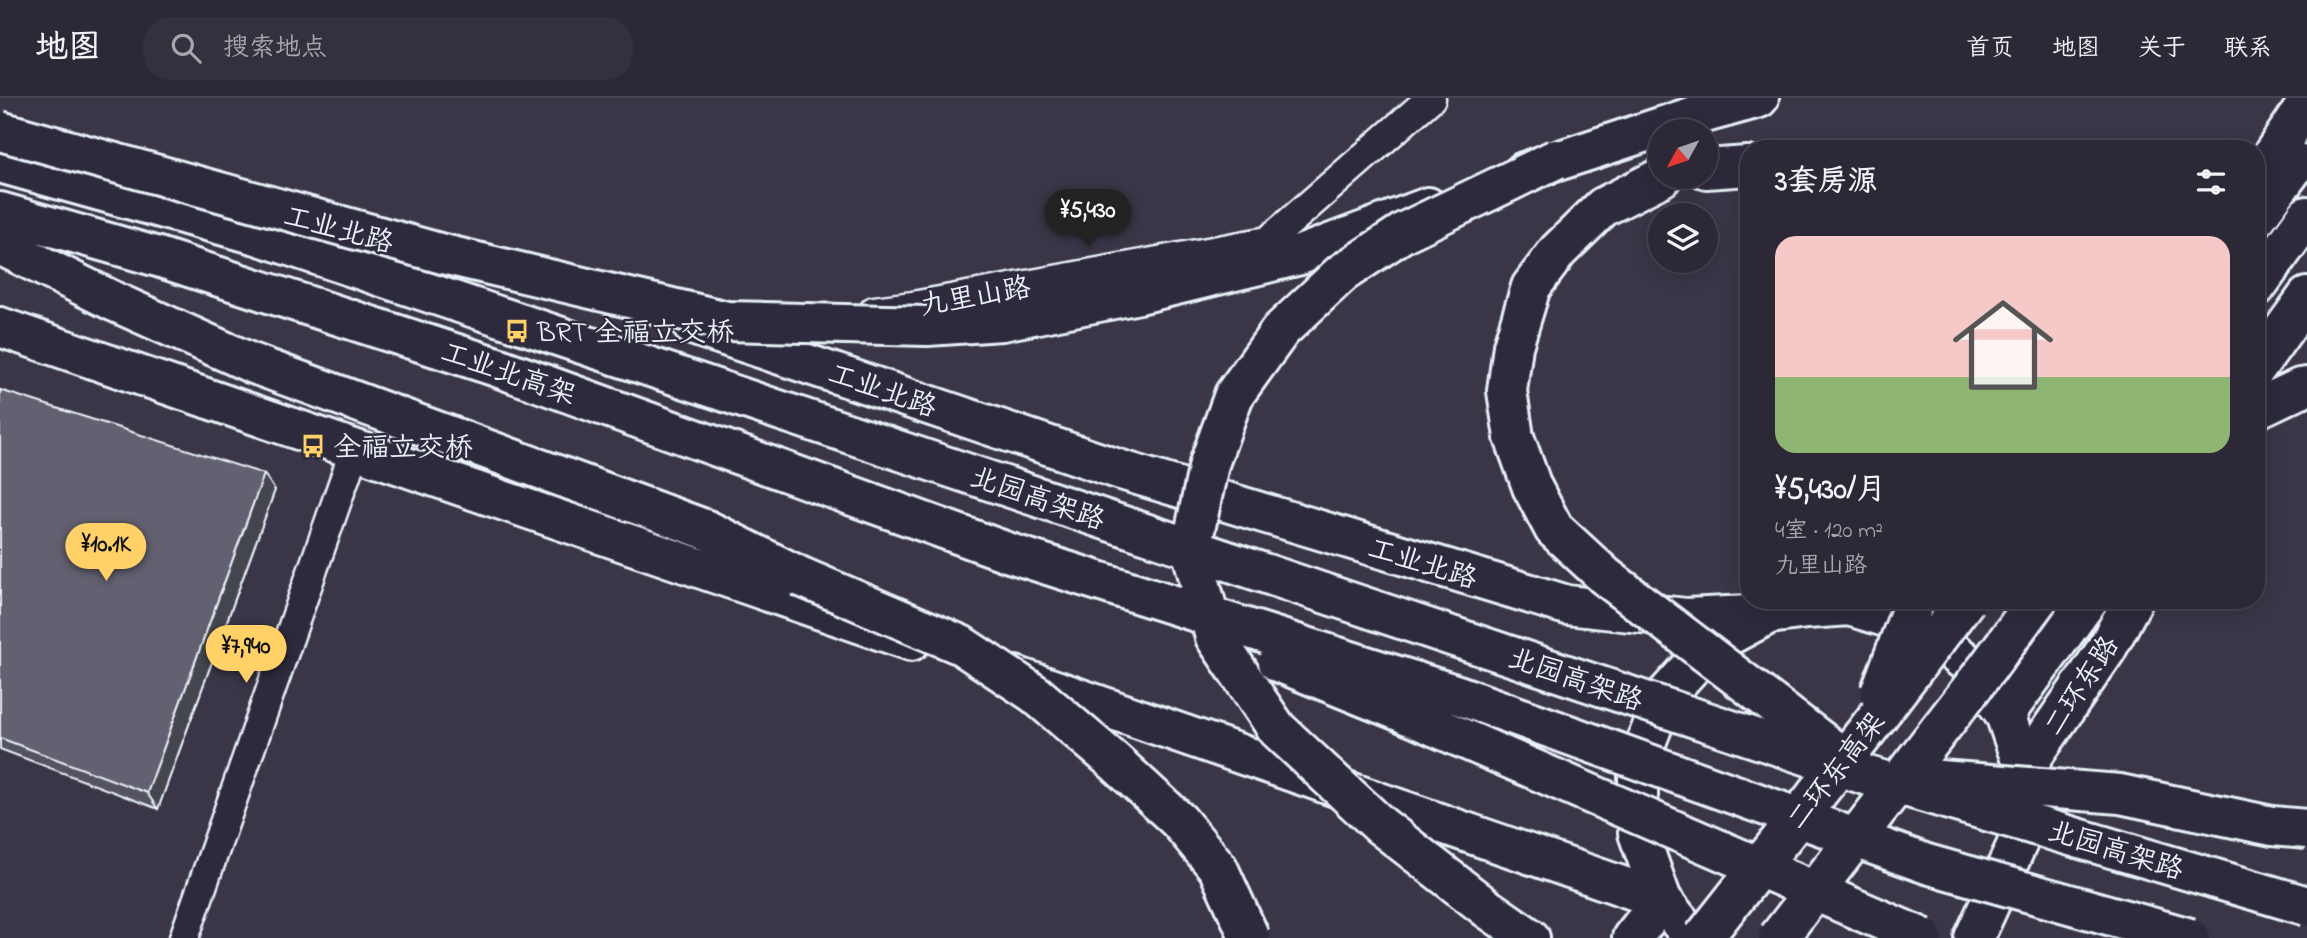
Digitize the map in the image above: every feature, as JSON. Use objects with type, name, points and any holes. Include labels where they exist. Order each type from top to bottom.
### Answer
[{"type":"main road","points":[[0,129],[72,152],[443,254],[727,321],[927,326],[1015,318],[1139,294],[1300,255],[1556,159],[1759,98]]},
{"type":"main road","points":[[2265,166],[2307,104]]},
{"type":"main road","name":"工业北路","points":[[0,129],[280,212],[714,331],[1118,469],[1567,605],[1686,618],[1769,614]]},
{"type":"main road","points":[[0,141],[72,152]]},
{"type":"main road","points":[[2265,206],[2307,150]]},
{"type":"main road","points":[[1530,938],[1488,909],[1380,825],[1277,729],[1215,637],[1191,549],[1209,464],[1234,395],[1281,330],[1342,273],[1404,232],[1556,159]]},
{"type":"main road","name":"工业北高架","points":[[0,163],[257,235],[850,434]]},
{"type":"main road","points":[[1718,168],[1740,167]]},
{"type":"main road","points":[[1648,184],[1604,207],[1559,251],[1531,287],[1513,346],[1507,391],[1514,437],[1532,487],[1555,529],[1605,576],[1865,775],[2120,794],[2272,826],[2307,829]]},
{"type":"main road","name":"工业北高架","points":[[0,212],[158,257],[494,366],[1010,554]]},
{"type":"main road","points":[[2265,274],[2307,216]]},
{"type":"main road","points":[[0,245],[115,302],[251,363],[707,530],[799,576],[961,645],[1035,694],[1179,821],[1218,868],[1250,938]]},
{"type":"main road","points":[[0,256],[115,302]]},
{"type":"main road","points":[[2265,356],[2307,297]]},
{"type":"main road","points":[[0,327],[1662,900]]},
{"type":"main road","points":[[2265,405],[2307,387]]},
{"type":"main road","name":"北园高架路","points":[[850,434],[1865,775],[2307,906]]},
{"type":"main road","points":[[1010,554],[1404,713],[1923,938]]},
{"type":"main road","name":"北园高架路","points":[[1010,554],[1458,695],[1927,863],[2190,938]]},
{"type":"main road","points":[[1693,938],[1662,900],[1638,833],[1638,763],[1664,697],[1711,645],[1769,614],[1801,609]]},
{"type":"main road","name":"二环东高架","points":[[1703,938],[1866,733],[1959,609]]},
{"type":"main road","name":"二环东高架","points":[[1778,938],[2030,609]]},
{"type":"main road","name":"二环东路","points":[[2005,714],[2081,609]]},
{"type":"main road","name":"二环东路","points":[[2024,769],[2106,650],[2128,609]]},
{"type":"main road","points":[[1866,733],[1927,610],[2005,714],[2024,769],[2025,827],[1974,938]]},
{"type":"main road","points":[[2025,827],[2307,916]]},
{"type":"main road","points":[[1632,938],[1662,900]]},
{"type":"street","name":"九里山路","points":[[714,331],[913,306],[1268,241],[1431,98]]},
{"type":"street","points":[[184,938],[355,449]]},
{"type":"building","points":[[0,390],[264,474],[147,793],[0,738]]},
{"type":"place","name":"BRT 全福立交桥","points":[[517,331]]},
{"type":"place","name":"全福立交桥","points":[[313,446]]}]
